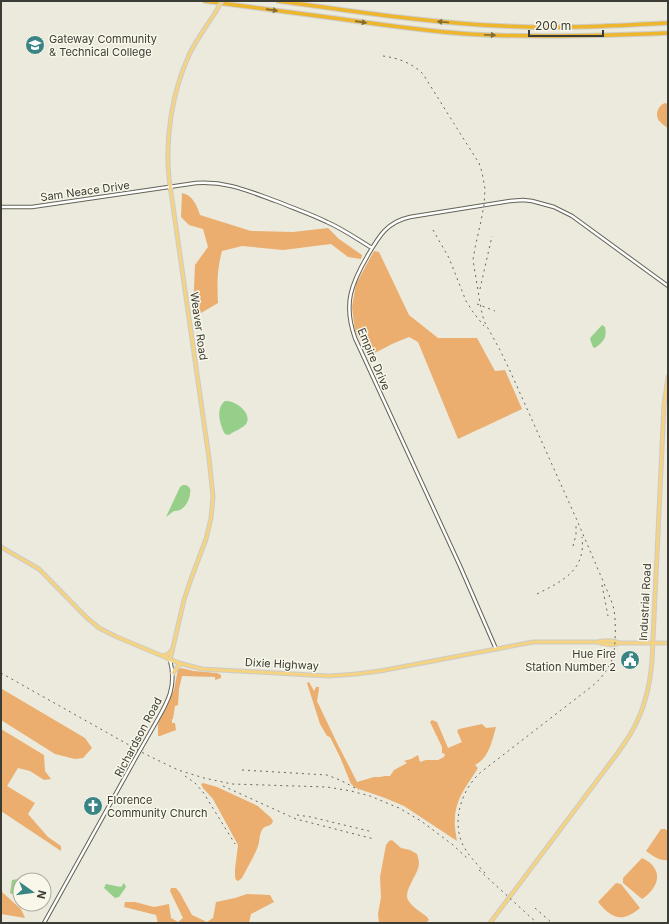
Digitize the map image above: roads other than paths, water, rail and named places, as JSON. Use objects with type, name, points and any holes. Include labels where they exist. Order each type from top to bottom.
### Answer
[{"type":"highway","points":[[205,1],[383,25],[467,34],[552,37],[668,32]]},
{"type":"highway","points":[[278,1],[429,21],[505,26],[600,27],[668,23]]},
{"type":"main road","name":"Weaver Road","points":[[170,660],[187,590],[209,529],[213,509],[213,497],[209,458],[170,186],[167,154],[168,140],[173,105],[183,71],[190,54],[222,1]]},
{"type":"main road","name":"Industrial Road","points":[[490,923],[617,754],[631,733],[641,713],[647,693],[650,675],[664,405],[668,377]]},
{"type":"main road","name":"Dixie Highway","points":[[1,547],[39,569],[86,617],[99,628],[116,637],[170,660],[202,669],[329,676],[367,673],[398,668],[533,642],[597,642],[604,645],[614,645],[620,643],[668,643]]},
{"type":"main road","points":[[162,656],[168,654],[173,648]]},
{"type":"main road","points":[[173,673],[178,666],[182,664]]},
{"type":"street","name":"Sam Neace Drive","points":[[1,206],[32,207],[170,186],[208,182],[221,183],[239,188],[321,219],[372,248]]},
{"type":"street","name":"Empire Drive","points":[[496,649],[460,566],[353,333],[349,304],[355,279],[372,248],[383,232],[403,218],[510,201],[532,201],[554,207],[572,216],[668,286]]},
{"type":"street","name":"Richardson Road","points":[[44,923],[168,699],[173,684],[173,673],[170,660]]},
{"type":"railway","points":[[383,56],[404,62],[423,74],[479,163],[485,189],[484,205],[473,260],[484,321],[511,373],[576,518],[610,597],[615,615],[615,635],[612,660],[600,678],[591,687],[481,772],[474,779],[464,796],[459,814],[459,834],[466,851],[485,873]]},
{"type":"railway","points":[[433,230],[449,258],[466,301],[484,326]]},
{"type":"railway","points":[[480,289],[492,236]]},
{"type":"railway","points":[[477,304],[495,311]]},
{"type":"railway","points":[[573,546],[576,535],[576,523]]},
{"type":"railway","points":[[537,594],[563,579],[576,567],[582,549],[582,537]]},
{"type":"railway","points":[[602,585],[608,616]]},
{"type":"railway","points":[[1,673],[145,754],[178,770],[204,778],[232,784],[327,787],[370,796],[399,808],[421,821],[453,845],[469,860]]},
{"type":"railway","points":[[242,770],[327,775],[359,790]]},
{"type":"railway","points":[[185,776],[195,783],[203,792],[235,844]]},
{"type":"railway","points":[[223,786],[296,819],[374,839]]},
{"type":"railway","points":[[297,815],[373,832]]},
{"type":"railway","points":[[479,870],[537,923]]},
{"type":"railway","points":[[535,908],[552,923]]},
{"type":"place","name":"Gateway Community & Technical College","points":[[35,45]]},
{"type":"place","name":"Hue Fire Station Number 2","points":[[630,660]]},
{"type":"place","name":"Florence Community Church","points":[[93,806]]}]
